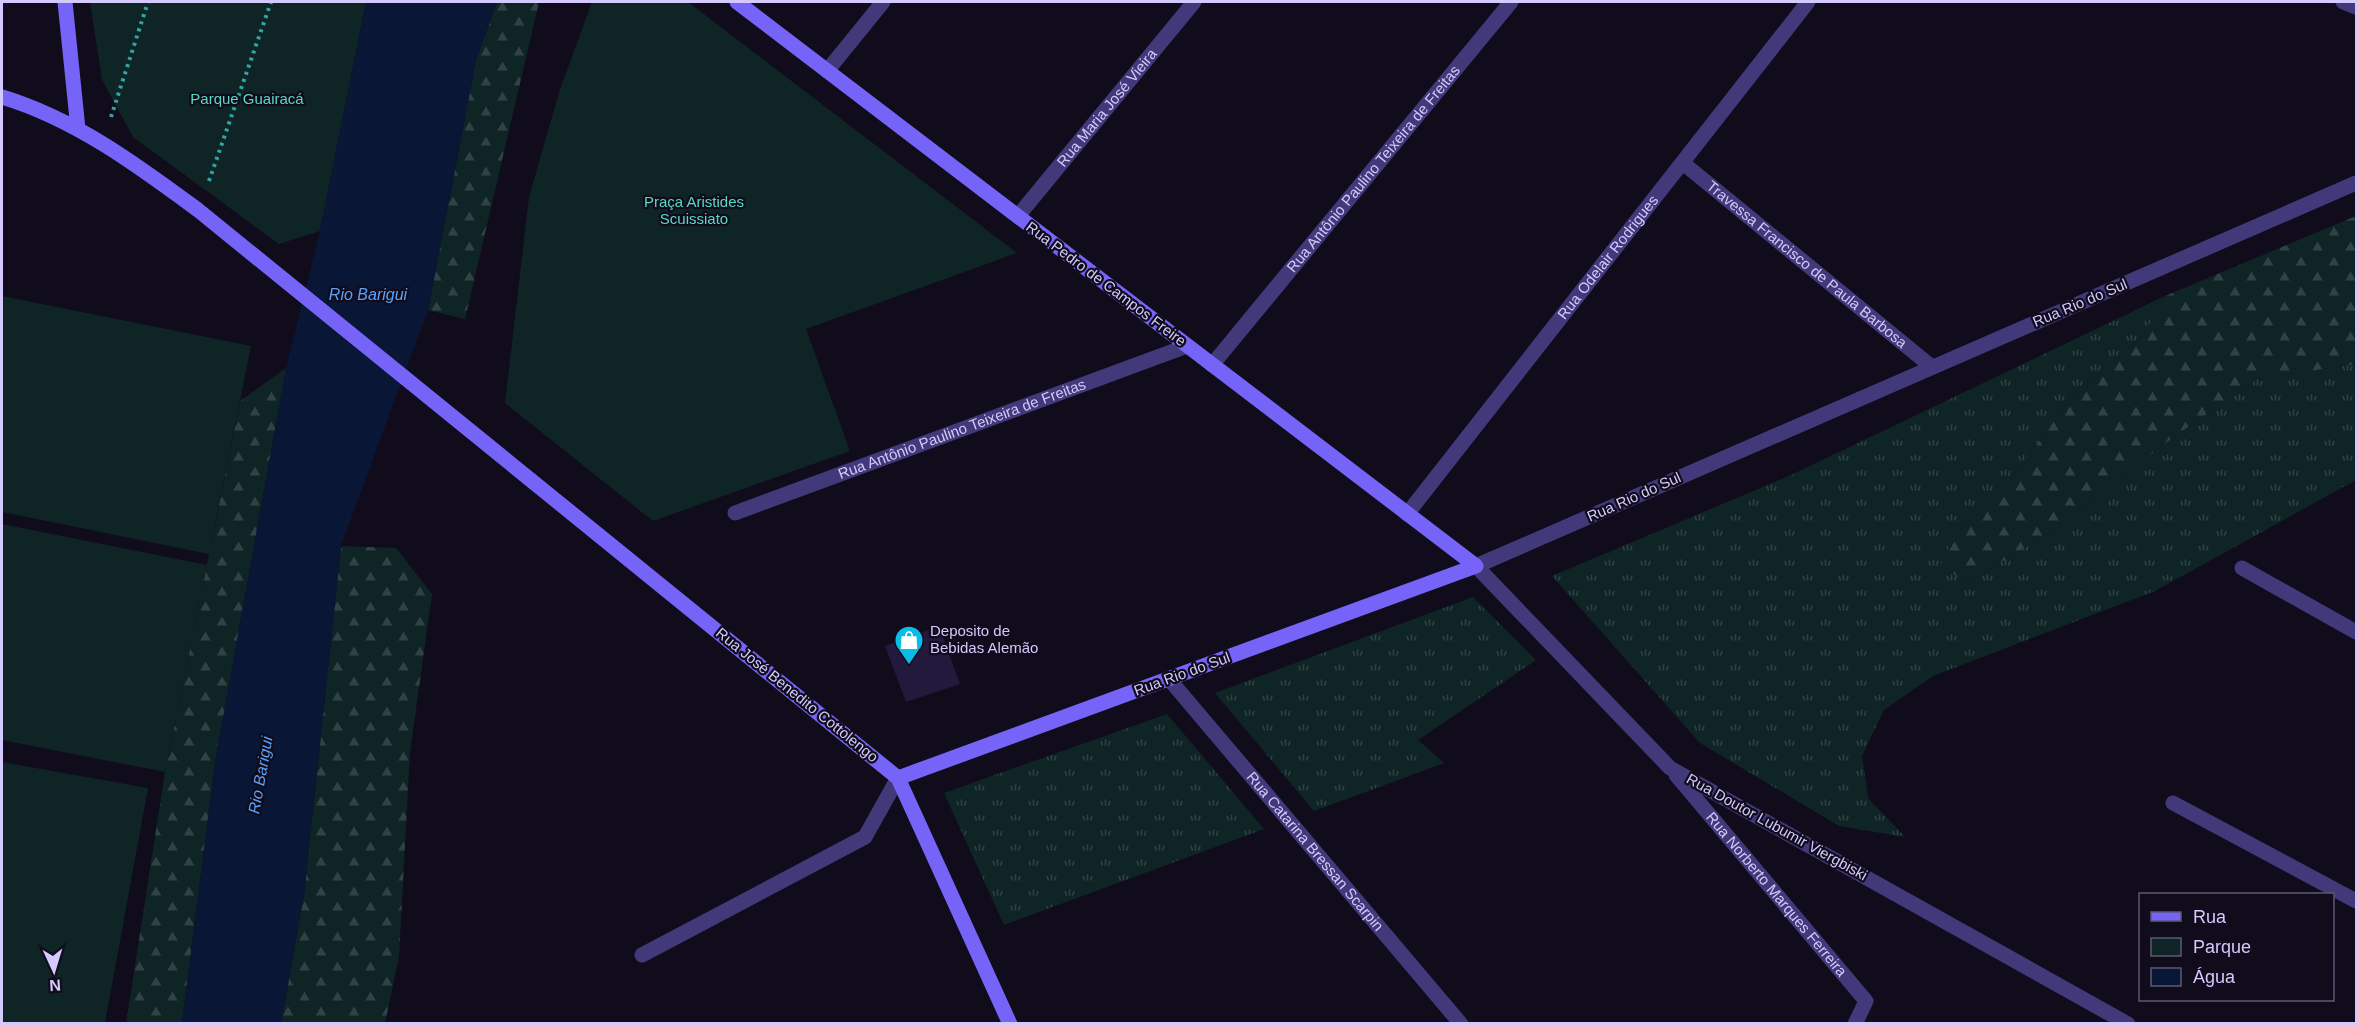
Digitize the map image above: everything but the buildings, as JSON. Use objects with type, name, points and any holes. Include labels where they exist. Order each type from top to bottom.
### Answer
[{"type":"street","points":[[65,2],[78,129]]},
{"type":"street","name":"Rua Pedro de Campos Freire","points":[[737,2],[1476,566]]},
{"type":"street","points":[[827,70],[883,2]]},
{"type":"street","name":"Rua Maria José Vieira","points":[[1018,216],[1194,2]]},
{"type":"street","name":"Rua Antônio Paulino Teixeira de Freitas","points":[[1212,365],[1511,2]]},
{"type":"street","name":"Rua Odelair Rodrigues","points":[[1407,514],[1808,2]]},
{"type":"street","points":[[2343,2],[2356,8]]},
{"type":"street","name":"Rua José Benedito Cottolengo","points":[[2,97],[38,110],[78,129],[102,143],[198,210],[487,442],[898,778],[1010,1023]]},
{"type":"street","name":"Travessa Francisco de Paula Barbosa","points":[[1683,163],[1932,367]]},
{"type":"street","name":"Rua Rio do Sul","points":[[898,778],[1476,566],[2356,183]]},
{"type":"street","name":"Rua Antônio Paulino Teixeira de Freitas","points":[[735,513],[1187,346]]},
{"type":"street","name":"Rua Doutor Lubumir Viergbiski","points":[[1476,566],[1670,768],[2128,1023]]},
{"type":"street","points":[[2242,568],[2356,633]]},
{"type":"street","name":"Rua Catarina Bressan Scarpin","points":[[1169,679],[1461,1023]]},
{"type":"street","name":"Rua Norberto Marques Ferreira","points":[[1670,768],[1866,1001],[1855,1023]]},
{"type":"street","points":[[642,955],[865,837],[898,778]]},
{"type":"street","points":[[2173,803],[2356,901]]},
{"type":"path","points":[[102,143],[148,2]]},
{"type":"path","points":[[198,210],[271,2]]},
{"type":"green space","name":"Parque Guairacá","points":[[90,2],[366,2],[320,231],[279,244],[133,137],[102,80]]},
{"type":"green space","points":[[497,2],[539,2],[465,319],[428,310],[476,60]]},
{"type":"green space","name":"Praça Aristides Scuissiato","points":[[592,2],[688,2],[1017,253],[806,329],[850,451],[653,521],[505,403],[529,197],[560,89]]},
{"type":"green space","points":[[2356,216],[2356,364],[2257,379],[2171,439],[2056,529],[1965,584],[1940,562],[1964,525],[2002,492],[2065,406],[2144,334],[2165,296]]},
{"type":"green space","points":[[2,296],[251,346],[209,554],[2,512]]},
{"type":"green space","points":[[2165,296],[2144,334],[2065,406],[2002,492],[1964,525],[1940,562],[1965,584],[2056,529],[2171,439],[2257,379],[2356,364],[2356,480],[2155,591],[1933,676],[1884,710],[1862,756],[1868,798],[1905,837],[1839,826],[1700,743],[1552,576],[1789,476]]},
{"type":"green space","points":[[286,368],[215,763],[182,1023],[126,1024],[165,772],[240,401]]},
{"type":"green space","points":[[2,524],[207,565],[165,772],[2,740]]},
{"type":"green space","points":[[341,546],[396,548],[432,594],[410,752],[399,957],[385,1023],[281,1024],[304,895]]},
{"type":"green space","points":[[1473,597],[1536,660],[1418,740],[1444,763],[1314,811],[1215,693]]},
{"type":"green space","points":[[1167,714],[1264,829],[1004,925],[944,793]]},
{"type":"green space","points":[[2,762],[148,788],[105,1023],[2,1023]]},
{"type":"water","name":"Rio Barigui","points":[[366,2],[497,2],[476,60],[428,310],[341,546],[304,895],[281,1023],[182,1024],[215,763],[286,368],[320,231]]},
{"type":"place","name":"Deposito de Bebidas Alemão","points":[[909,666]]}]
